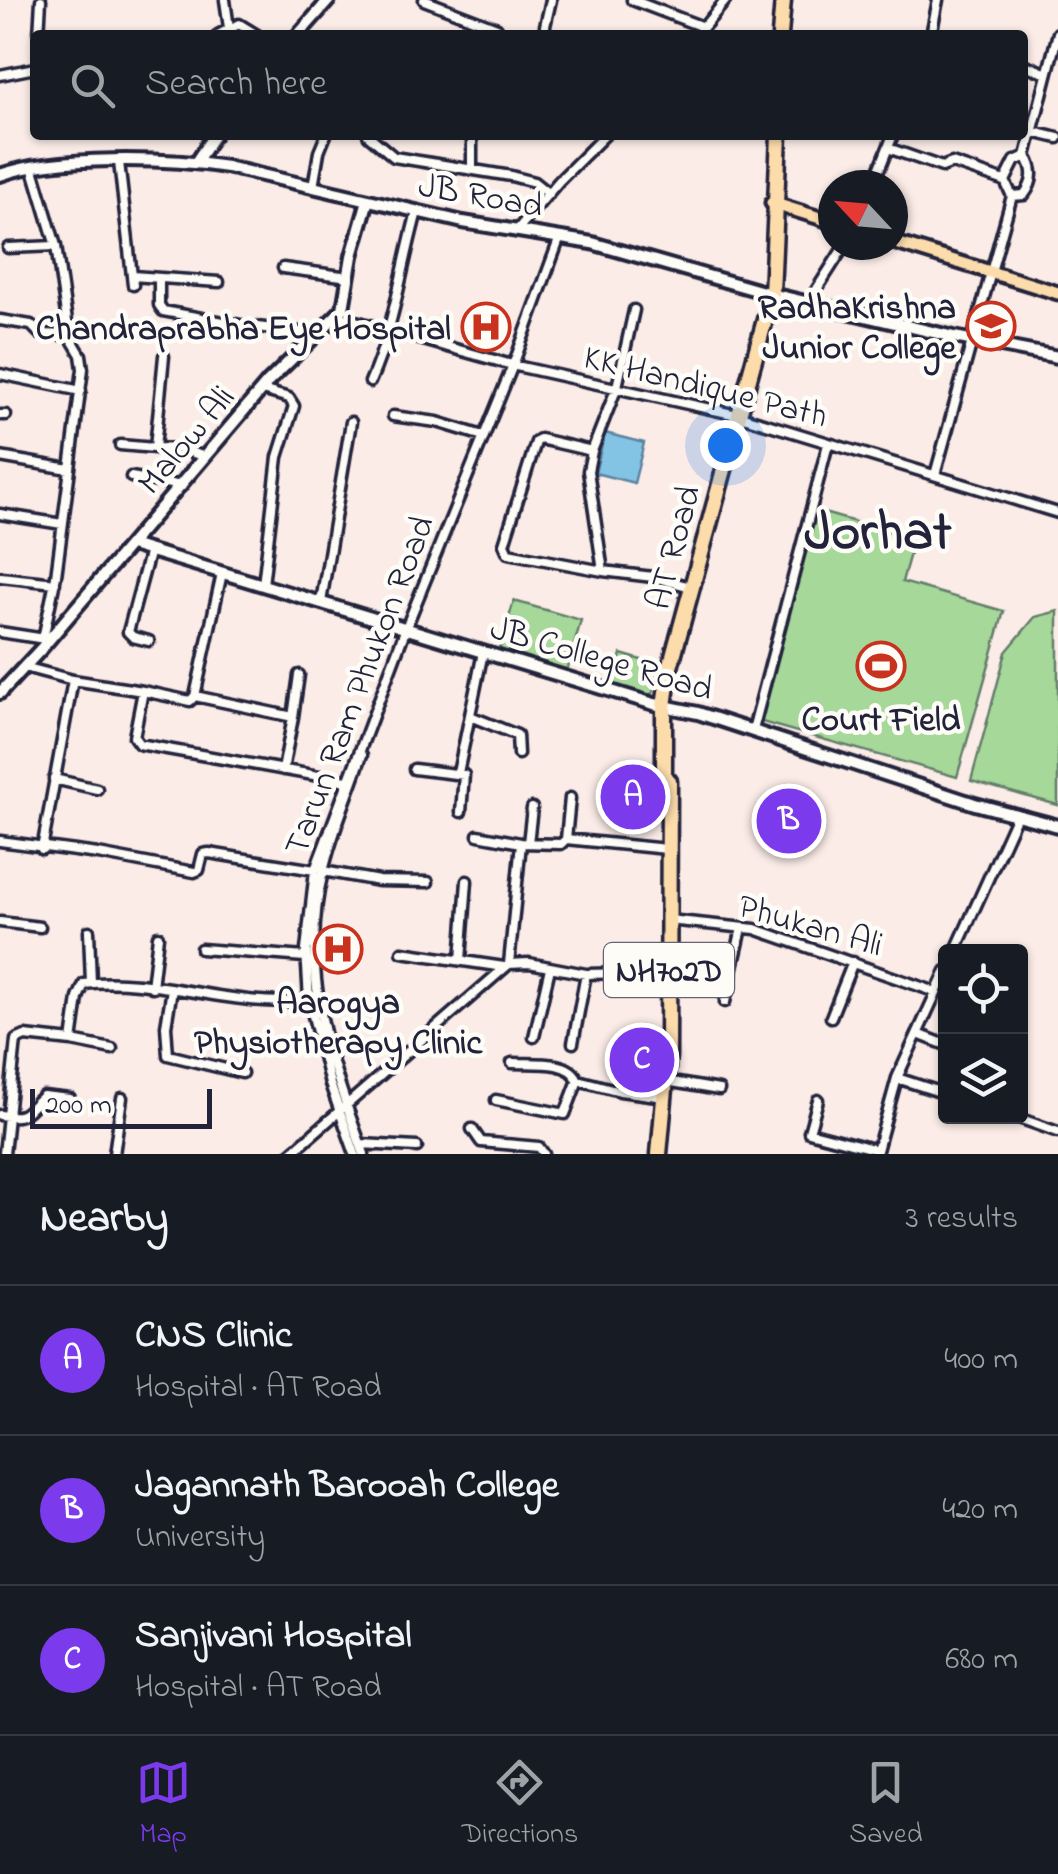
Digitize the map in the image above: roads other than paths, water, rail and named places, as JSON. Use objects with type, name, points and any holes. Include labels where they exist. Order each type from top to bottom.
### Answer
[{"type":"highway","points":[[783,30],[786,0]]},
{"type":"highway","name":"AT Road","points":[[659,1154],[669,972],[667,707],[691,587],[770,292],[776,140]]},
{"type":"main road","points":[[775,204],[818,217]]},
{"type":"main road","points":[[908,247],[1058,293]]},
{"type":"street","points":[[39,30],[41,0]]},
{"type":"street","points":[[225,0],[229,28]]},
{"type":"street","points":[[305,30],[329,0]]},
{"type":"street","points":[[424,0],[497,28]]},
{"type":"street","points":[[545,26],[552,0]]},
{"type":"street","points":[[632,0],[698,30]]},
{"type":"street","points":[[701,30],[726,0]]},
{"type":"street","points":[[932,30],[938,0]]},
{"type":"street","points":[[226,30],[239,24],[249,30]]},
{"type":"street","points":[[1012,196],[1024,195],[1030,187],[1033,169],[1026,156],[1058,33]]},
{"type":"street","points":[[1028,66],[1048,74]]},
{"type":"street","points":[[0,75],[30,69]]},
{"type":"street","points":[[1032,132],[1058,138]]},
{"type":"street","points":[[196,162],[211,140]]},
{"type":"street","points":[[313,187],[324,140]]},
{"type":"street","points":[[374,140],[394,157],[534,182],[549,194]]},
{"type":"street","points":[[472,140],[472,169]]},
{"type":"street","points":[[518,229],[600,140]]},
{"type":"street","points":[[879,170],[891,140]]},
{"type":"street","points":[[888,148],[942,167],[952,163],[1004,181],[1012,196],[991,272],[966,337],[935,475]]},
{"type":"street","points":[[1004,181],[1015,161],[1026,156]]},
{"type":"street","name":"JB Road","points":[[0,175],[32,166],[87,161],[196,162],[417,212],[560,237],[770,292],[1058,357]]},
{"type":"street","points":[[119,162],[133,280],[219,282]]},
{"type":"street","points":[[0,632],[46,639],[81,391],[81,355],[70,336],[56,246],[32,166]]},
{"type":"street","points":[[338,316],[343,309],[368,200]]},
{"type":"street","points":[[370,382],[390,332],[417,212]]},
{"type":"street","name":"Tarun Ram Phukon Road","points":[[355,1154],[308,1000],[306,958],[319,871],[347,781],[514,364],[560,237]]},
{"type":"street","points":[[8,248],[56,246]]},
{"type":"street","points":[[810,301],[836,260]]},
{"type":"street","points":[[283,268],[349,277]]},
{"type":"street","points":[[159,279],[159,305],[163,311],[240,326],[316,334]]},
{"type":"street","points":[[603,571],[588,480],[592,451],[617,387],[634,310]]},
{"type":"street","name":"KK Handique Path","points":[[338,316],[514,364],[737,415],[1058,513]]},
{"type":"street","name":"Malow Ali","points":[[0,693],[262,390],[338,316]]},
{"type":"street","points":[[0,320],[30,324],[40,334],[70,336]]},
{"type":"street","points":[[156,448],[164,356]]},
{"type":"street","name":"Tarun Ram Phukon Road","points":[[363,1149],[342,1109],[321,1022],[312,961],[319,871],[408,628],[514,364]]},
{"type":"street","points":[[0,374],[81,391]]},
{"type":"street","points":[[262,390],[289,398],[294,406],[278,457],[263,585]]},
{"type":"street","points":[[393,416],[437,422],[483,436]]},
{"type":"street","points":[[322,602],[352,422]]},
{"type":"street","points":[[592,451],[536,442],[504,544],[508,552],[691,587]]},
{"type":"street","points":[[753,730],[828,444]]},
{"type":"street","points":[[120,445],[182,450],[206,457]]},
{"type":"street","points":[[0,457],[70,469]]},
{"type":"street","points":[[131,477],[182,486]]},
{"type":"street","points":[[0,514],[62,524]]},
{"type":"street","name":"JB College Road","points":[[131,545],[753,730],[1058,826]]},
{"type":"street","points":[[149,641],[130,636],[128,628],[150,550]]},
{"type":"street","points":[[24,667],[72,680],[190,701],[195,696],[222,572]]},
{"type":"street","points":[[1,577],[55,584]]},
{"type":"street","points":[[458,772],[483,652]]},
{"type":"street","points":[[283,770],[299,675]]},
{"type":"street","points":[[42,849],[72,680]]},
{"type":"street","points":[[143,692],[134,737],[138,744],[347,781]]},
{"type":"street","points":[[195,696],[293,717]]},
{"type":"street","points":[[470,716],[518,735],[518,754]]},
{"type":"street","points":[[414,769],[458,772],[466,780],[460,812]]},
{"type":"street","points":[[54,779],[97,789]]},
{"type":"street","points":[[478,835],[561,844],[566,839],[570,798]]},
{"type":"street","points":[[290,1154],[507,966],[532,808]]},
{"type":"street","points":[[959,944],[1018,815]]},
{"type":"street","points":[[566,839],[668,848]]},
{"type":"street","points":[[0,841],[194,872],[199,870],[206,853],[380,881],[428,882]]},
{"type":"street","points":[[461,960],[466,881]]},
{"type":"street","name":"Phukan Ali","points":[[668,920],[742,928],[936,992]]},
{"type":"street","points":[[0,922],[40,927]]},
{"type":"street","points":[[725,1002],[742,928]]},
{"type":"street","points":[[89,931],[91,983]]},
{"type":"street","points":[[152,987],[158,936]]},
{"type":"street","points":[[201,948],[306,958]]},
{"type":"street","points":[[402,952],[507,966],[529,963],[586,974],[669,972]]},
{"type":"street","points":[[831,1018],[853,962]]},
{"type":"street","points":[[534,1036],[550,968]]},
{"type":"street","points":[[573,1043],[586,974]]},
{"type":"street","points":[[72,1041],[80,988],[91,983],[279,1002],[308,1000]]},
{"type":"street","points":[[818,1100],[810,1133],[876,1152],[897,1078],[938,988]]},
{"type":"street","points":[[172,989],[166,1026],[168,1055],[242,1073]]},
{"type":"street","points":[[918,1034],[938,1041]]},
{"type":"street","points":[[4,1154],[4,1116],[16,1040],[26,1036],[112,1049]]},
{"type":"street","points":[[496,1100],[565,1114],[578,1080],[575,1072],[567,1067],[512,1062]]},
{"type":"street","points":[[897,1078],[938,1091]]},
{"type":"street","points":[[578,1080],[620,1092],[664,1097]]},
{"type":"street","points":[[666,1081],[719,1090]]},
{"type":"street","points":[[4,1116],[30,1112],[42,1096],[70,1099]]},
{"type":"street","points":[[114,1154],[122,1098]]},
{"type":"street","points":[[1028,1121],[1058,1132]]},
{"type":"street","points":[[472,1129],[481,1142],[539,1147],[544,1154]]},
{"type":"street","points":[[363,1149],[417,1147]]},
{"type":"water","points":[[605,433],[644,443],[634,483],[595,473]]},
{"type":"place","name":"RadhaKrishna Junior College","points":[[991,326]]},
{"type":"place","name":"Chandraprabha Eye Hospital","points":[[486,327]]},
{"type":"place","name":"Court Field","points":[[881,666]]},
{"type":"place","name":"CNS Clinic","points":[[633,797]]},
{"type":"place","name":"Jagannath Barooah College","points":[[789,821]]},
{"type":"place","name":"Aarogya Physiotherapy Clinic","points":[[338,949]]},
{"type":"place","name":"Sanjivani Hospital","points":[[642,1060]]},
{"type":"district","name":"Jorhat","points":[[878,529]]}]
